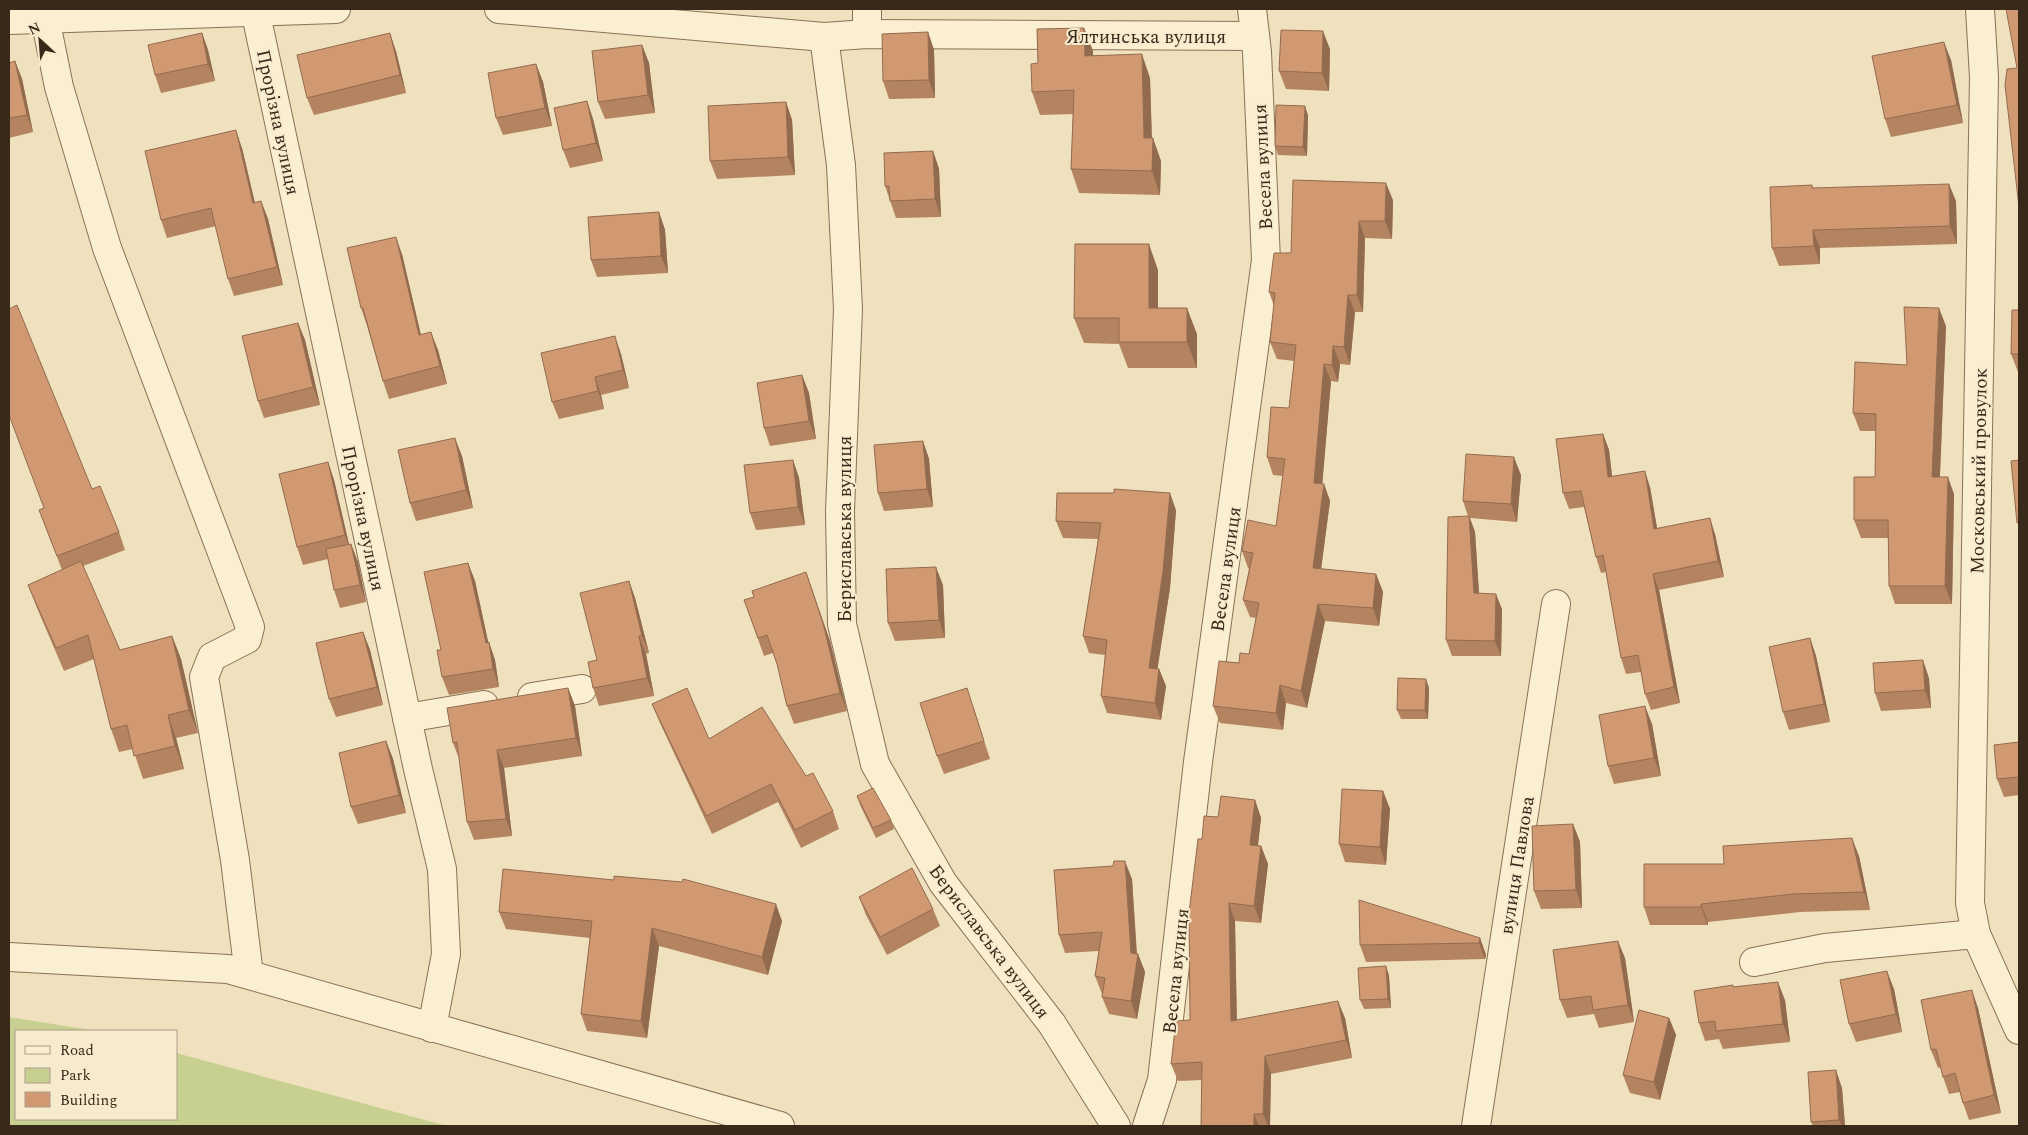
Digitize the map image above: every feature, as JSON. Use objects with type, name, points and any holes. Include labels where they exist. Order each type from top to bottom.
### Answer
[{"type":"street","points":[[9,20],[255,10],[336,9]]},
{"type":"street","name":"Ялтинська вулиця","points":[[499,9],[824,37],[867,21],[1255,36]]},
{"type":"street","name":"Весела вулиця","points":[[1148,1126],[1162,1080],[1198,762],[1266,260],[1252,9]]},
{"type":"street","name":"Московський провулок","points":[[1980,9],[1984,77],[1970,903],[1976,934],[2019,1030]]},
{"type":"street","name":"Прорізна вулиця","points":[[255,10],[407,718],[442,868],[446,954],[432,1028]]},
{"type":"street","points":[[45,18],[59,87],[107,248],[250,627],[247,639],[212,656],[204,677],[235,860],[249,975]]},
{"type":"street","name":"Бериславська вулиця","points":[[824,37],[841,165],[848,309],[840,511],[842,624],[876,764],[943,883],[1052,1024],[1116,1126]]},
{"type":"street","name":"вулиця Павлова","points":[[1476,1126],[1556,604]]},
{"type":"street","points":[[407,718],[582,689]]},
{"type":"street","points":[[1754,962],[1825,948],[1976,934]]},
{"type":"street","points":[[9,957],[228,969],[780,1126]]},
{"type":"green space","points":[[9,1017],[90,1030],[15,1030],[15,1120],[178,1120],[178,1054],[447,1126],[9,1126]]},
{"type":"building","points":[[2006,9],[2019,9],[2019,207],[2005,85],[2007,69],[2017,68]]},
{"type":"building","points":[[1084,28],[1085,56],[1142,54],[1144,138],[1153,138],[1152,171],[1071,169],[1074,90],[1032,92],[1031,64],[1038,63],[1037,29]]},
{"type":"building","points":[[1281,30],[1323,31],[1322,73],[1279,71]]},
{"type":"building","points":[[928,32],[929,80],[883,81],[882,34]]},
{"type":"building","points":[[202,33],[208,64],[155,75],[148,45]]},
{"type":"building","points":[[390,33],[400,75],[307,98],[297,55]]},
{"type":"building","points":[[1944,42],[1957,105],[1885,119],[1872,56]]},
{"type":"building","points":[[642,45],[648,95],[598,102],[592,51]]},
{"type":"building","points":[[15,61],[27,115],[9,118],[9,63]]},
{"type":"building","points":[[536,64],[545,108],[496,118],[488,73]]},
{"type":"building","points":[[587,101],[596,143],[563,150],[554,108]]},
{"type":"building","points":[[786,102],[788,157],[710,161],[708,106]]},
{"type":"building","points":[[1276,105],[1305,106],[1303,147],[1275,146]]},
{"type":"building","points":[[236,130],[253,203],[261,201],[277,267],[228,279],[211,208],[161,220],[145,151]]},
{"type":"building","points":[[933,151],[935,199],[890,201],[889,186],[885,186],[884,153]]},
{"type":"building","points":[[1293,180],[1386,183],[1385,221],[1359,221],[1357,295],[1348,295],[1344,347],[1333,346],[1332,365],[1324,364],[1314,483],[1324,484],[1313,568],[1376,574],[1373,608],[1318,604],[1301,691],[1280,685],[1276,713],[1213,706],[1219,661],[1239,663],[1240,653],[1249,654],[1259,603],[1243,600],[1253,553],[1242,551],[1248,520],[1276,526],[1285,459],[1267,457],[1271,407],[1289,408],[1296,345],[1270,342],[1275,293],[1269,292],[1274,253],[1291,253]]},
{"type":"building","points":[[1949,184],[1950,226],[1813,230],[1814,246],[1772,248],[1770,187],[1812,185],[1812,188]]},
{"type":"building","points":[[659,212],[661,256],[591,260],[588,217]]},
{"type":"building","points":[[396,237],[419,335],[431,332],[440,366],[383,381],[363,308],[361,308],[347,248]]},
{"type":"building","points":[[1075,244],[1149,244],[1149,308],[1187,308],[1187,342],[1119,342],[1119,318],[1074,318]]},
{"type":"building","points":[[17,305],[92,489],[100,486],[119,532],[57,556],[39,510],[44,508],[9,415],[9,309]]},
{"type":"building","points":[[1904,307],[1939,308],[1932,477],[1948,477],[1945,586],[1889,586],[1888,520],[1854,520],[1854,477],[1875,477],[1876,414],[1853,413],[1855,362],[1907,365]]},
{"type":"building","points":[[2012,310],[2019,310],[2019,354],[2011,354]]},
{"type":"building","points":[[298,323],[313,387],[258,401],[242,336]]},
{"type":"building","points":[[615,336],[623,370],[595,377],[598,391],[552,402],[541,353]]},
{"type":"building","points":[[802,375],[809,421],[764,428],[757,383]]},
{"type":"building","points":[[1603,434],[1608,477],[1645,471],[1654,529],[1710,518],[1718,561],[1653,574],[1674,687],[1645,694],[1638,655],[1621,658],[1603,555],[1596,557],[1581,491],[1563,493],[1556,439]]},
{"type":"building","points":[[455,438],[466,490],[410,503],[398,450]]},
{"type":"building","points":[[923,441],[927,489],[878,493],[874,445]]},
{"type":"building","points":[[1466,454],[1514,457],[1511,504],[1463,501]]},
{"type":"building","points":[[793,460],[798,507],[750,513],[744,465]]},
{"type":"building","points":[[2019,460],[2019,523],[2017,523],[2011,461]]},
{"type":"building","points":[[328,462],[345,535],[297,547],[279,474]]},
{"type":"building","points":[[1114,489],[1170,493],[1163,571],[1149,668],[1159,669],[1155,703],[1101,696],[1107,640],[1083,636],[1101,523],[1056,521],[1057,493],[1114,493]]},
{"type":"building","points":[[1469,516],[1474,593],[1496,594],[1495,641],[1446,640],[1448,517]]},
{"type":"building","points":[[351,544],[360,585],[334,590],[326,549]]},
{"type":"building","points":[[81,561],[120,650],[172,636],[189,710],[168,715],[175,746],[134,756],[127,725],[111,729],[88,635],[56,648],[28,585]]},
{"type":"building","points":[[468,563],[486,643],[489,642],[493,669],[442,677],[437,650],[441,650],[424,572]]},
{"type":"building","points":[[936,567],[939,620],[888,623],[886,569]]},
{"type":"building","points":[[806,572],[823,623],[840,693],[787,706],[777,664],[767,635],[758,638],[744,600],[754,597],[752,591]]},
{"type":"building","points":[[629,581],[642,636],[639,636],[647,678],[593,688],[588,662],[597,660],[580,593]]},
{"type":"building","points":[[363,632],[377,687],[329,699],[316,643]]},
{"type":"building","points":[[1810,638],[1824,704],[1783,712],[1769,647]]},
{"type":"building","points":[[1923,660],[1925,690],[1875,693],[1873,663]]},
{"type":"building","points":[[1398,678],[1426,679],[1425,710],[1397,710]]},
{"type":"building","points":[[568,688],[576,738],[497,750],[506,819],[467,822],[457,742],[453,743],[447,708]]},
{"type":"building","points":[[687,688],[709,739],[762,707],[806,776],[813,773],[833,811],[795,830],[771,784],[706,816],[652,704]]},
{"type":"building","points":[[967,688],[984,741],[937,756],[920,703]]},
{"type":"building","points":[[1645,706],[1654,758],[1608,766],[1599,715]]},
{"type":"building","points":[[386,741],[399,795],[351,807],[339,753]]},
{"type":"building","points":[[2019,742],[2019,777],[1997,779],[1994,745]]},
{"type":"building","points":[[873,788],[891,820],[873,828],[857,796]]},
{"type":"building","points":[[1342,789],[1383,791],[1380,847],[1339,844]]},
{"type":"building","points":[[1221,796],[1255,800],[1250,845],[1261,846],[1254,906],[1229,903],[1231,1021],[1338,1001],[1346,1040],[1265,1056],[1263,1114],[1254,1114],[1254,1126],[1201,1126],[1202,1062],[1171,1064],[1176,1021],[1190,1020],[1189,913],[1198,839],[1202,839],[1204,816],[1218,817]]},
{"type":"building","points":[[1573,824],[1576,890],[1534,891],[1532,826]]},
{"type":"building","points":[[1852,838],[1864,892],[1794,894],[1701,904],[1701,907],[1644,907],[1644,864],[1724,864],[1723,846]]},
{"type":"building","points":[[1114,861],[1125,861],[1131,953],[1138,954],[1131,1001],[1102,997],[1105,978],[1095,976],[1102,932],[1059,935],[1054,870],[1113,866]]},
{"type":"building","points":[[912,868],[933,909],[880,937],[859,897]]},
{"type":"building","points":[[503,869],[614,880],[614,876],[682,882],[683,879],[776,904],[762,957],[652,928],[641,1021],[581,1014],[592,921],[499,912]]},
{"type":"building","points":[[1359,900],[1480,938],[1479,943],[1360,945]]},
{"type":"building","points":[[1618,941],[1628,1005],[1593,1010],[1591,996],[1560,1000],[1553,950]]},
{"type":"building","points":[[1386,966],[1388,999],[1360,1000],[1358,968]]},
{"type":"building","points":[[1887,971],[1896,1014],[1849,1024],[1840,980]]},
{"type":"building","points":[[1778,982],[1783,1024],[1716,1031],[1715,1021],[1699,1023],[1694,991],[1733,985],[1733,987]]},
{"type":"building","points":[[1972,990],[1994,1095],[1963,1103],[1955,1073],[1943,1077],[1936,1049],[1931,1050],[1921,1000]]},
{"type":"building","points":[[1639,1010],[1669,1018],[1654,1082],[1623,1075]]},
{"type":"building","points":[[1836,1070],[1839,1120],[1811,1122],[1808,1072]]}]
